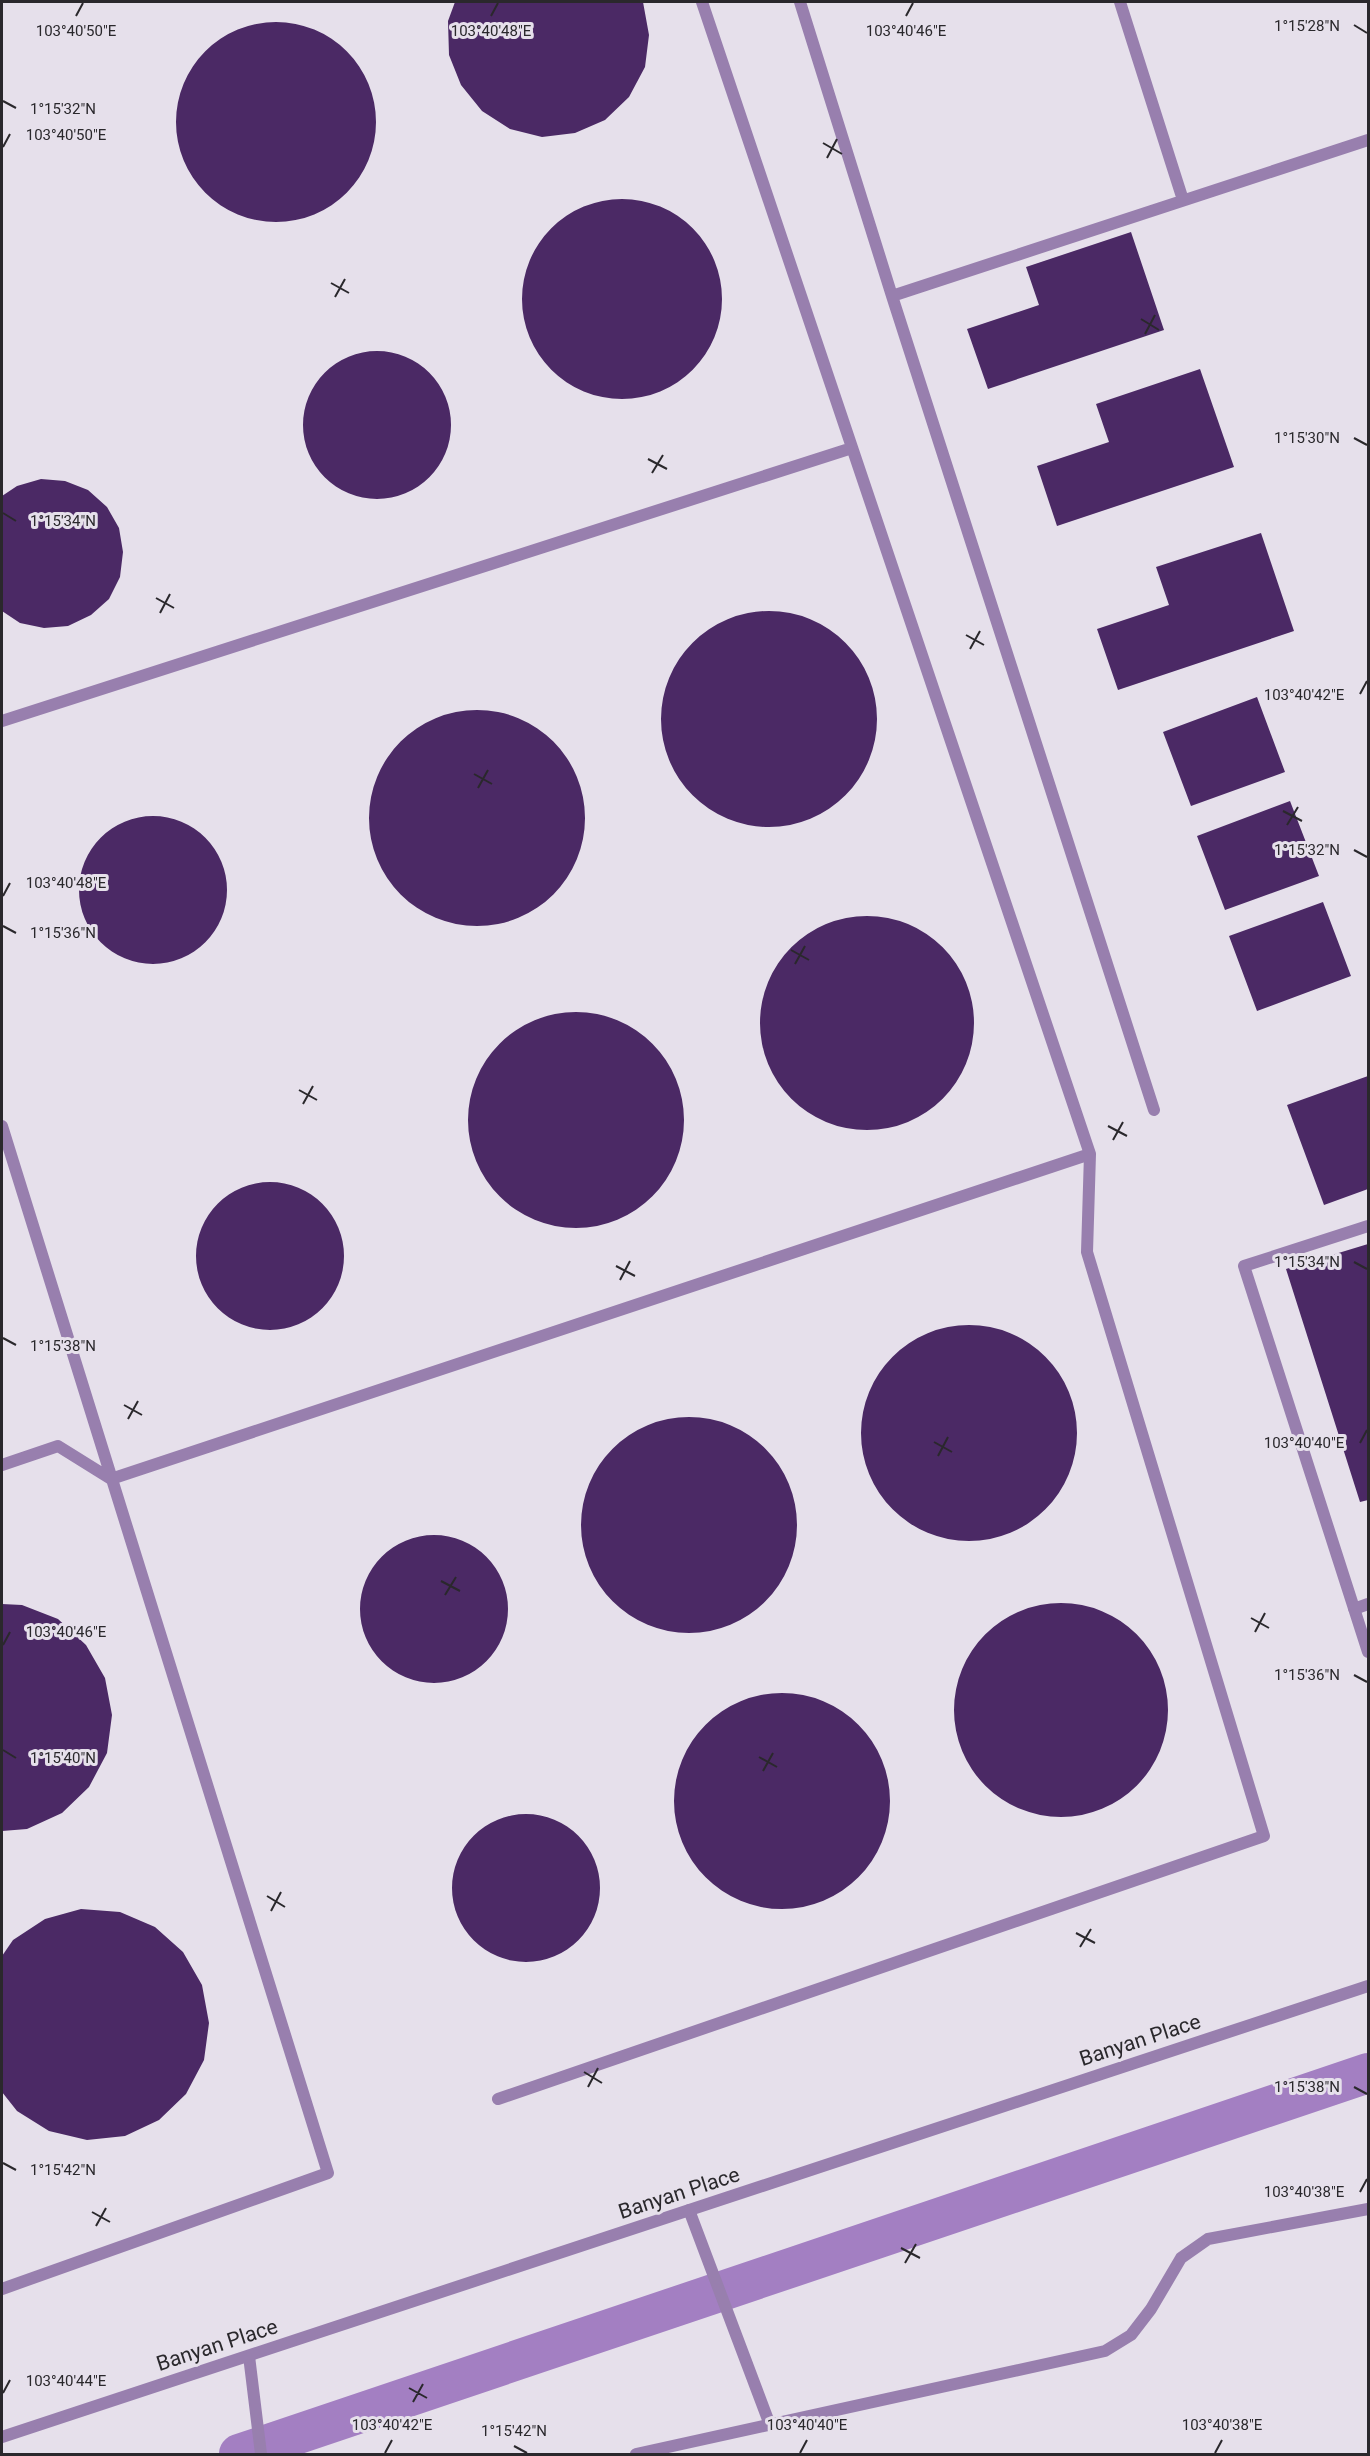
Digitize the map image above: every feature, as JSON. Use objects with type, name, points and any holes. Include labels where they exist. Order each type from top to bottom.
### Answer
[{"type":"street","points":[[498,2099],[1264,1836],[1087,1252],[1090,1154],[702,2]]},
{"type":"street","points":[[800,2],[892,296],[1154,1110]]},
{"type":"street","points":[[1120,2],[1184,200]]},
{"type":"street","points":[[892,296],[1368,140]]},
{"type":"street","points":[[2,721],[852,448]]},
{"type":"street","points":[[2,1126],[328,2173],[2,2289]]},
{"type":"street","points":[[111,1479],[1090,1154]]},
{"type":"street","points":[[1368,1226],[1244,1266],[1368,1652]]},
{"type":"street","points":[[2,1465],[58,1446],[111,1479]]},
{"type":"street","points":[[1354,1609],[1368,1604]]},
{"type":"street","name":"Banyan Place","points":[[2,2437],[1368,1986]]},
{"type":"street","points":[[636,2454],[1105,2351],[1131,2335],[1151,2309],[1181,2258],[1208,2239],[1368,2209]]},
{"type":"street","points":[[688,2210],[770,2425]]},
{"type":"street","points":[[249,2355],[261,2454]]},
{"type":"building","points":[[455,2],[643,2],[649,35],[645,67],[629,97],[605,120],[575,133],[542,137],[510,129],[482,111],[461,85],[449,55],[448,21]]},
{"type":"building","points":[[276,22],[295,24],[314,30],[347,51],[368,84],[374,103],[376,122],[374,141],[368,160],[347,193],[314,214],[295,220],[276,222],[257,220],[238,214],[205,193],[184,160],[178,141],[176,122],[178,103],[184,84],[205,51],[238,30],[257,24]]},
{"type":"building","points":[[622,199],[641,201],[660,207],[693,228],[714,261],[720,280],[722,299],[720,318],[714,337],[693,370],[660,391],[641,397],[622,399],[603,397],[584,391],[551,370],[530,337],[524,318],[522,299],[524,280],[530,261],[551,228],[584,207],[603,201]]},
{"type":"building","points":[[1131,232],[1164,330],[988,389],[967,329],[1039,305],[1026,267]]},
{"type":"building","points":[[377,351],[405,356],[418,363],[429,373],[439,384],[446,397],[451,425],[446,453],[439,466],[429,477],[418,487],[405,494],[377,499],[349,494],[336,487],[325,477],[315,466],[308,453],[303,425],[308,397],[315,384],[325,373],[336,363],[349,356]]},
{"type":"building","points":[[1200,369],[1234,467],[1057,526],[1037,466],[1109,442],[1096,404]]},
{"type":"building","points":[[41,479],[65,481],[88,490],[107,507],[119,528],[123,552],[120,577],[109,599],[91,615],[68,626],[44,628],[20,623],[2,611],[2,496],[17,486]]},
{"type":"building","points":[[1261,533],[1294,631],[1118,690],[1097,629],[1169,605],[1156,567]]},
{"type":"building","points":[[769,611],[800,616],[820,624],[845,643],[864,668],[872,688],[877,719],[872,750],[864,770],[845,795],[820,814],[800,822],[769,827],[738,822],[718,814],[693,795],[674,770],[666,750],[661,719],[666,688],[674,668],[693,643],[718,624],[738,616]]},
{"type":"building","points":[[1257,697],[1285,772],[1191,806],[1163,732]]},
{"type":"building","points":[[477,710],[508,715],[528,723],[553,742],[572,767],[580,787],[585,818],[580,849],[572,869],[553,894],[528,913],[508,921],[477,926],[446,921],[426,913],[401,894],[382,869],[374,849],[369,818],[374,787],[382,767],[401,742],[426,723],[446,715]]},
{"type":"building","points":[[1290,801],[1319,876],[1225,910],[1197,836]]},
{"type":"building","points":[[153,816],[181,821],[194,828],[205,838],[215,849],[222,862],[227,890],[222,918],[215,931],[205,942],[194,952],[181,959],[153,964],[125,959],[112,952],[101,942],[91,931],[84,918],[79,890],[84,862],[91,849],[101,838],[112,828],[125,821]]},
{"type":"building","points":[[1323,902],[1351,976],[1257,1011],[1229,936]]},
{"type":"building","points":[[856,916],[878,916],[898,920],[918,928],[943,947],[962,972],[970,992],[974,1023],[970,1054],[962,1074],[943,1099],[918,1118],[898,1126],[878,1130],[856,1130],[836,1126],[816,1118],[784,1091],[772,1074],[764,1054],[760,1034],[760,1012],[764,992],[772,972],[799,940],[816,928],[836,920]]},
{"type":"building","points":[[576,1012],[607,1017],[627,1025],[652,1044],[671,1069],[679,1089],[684,1120],[679,1151],[671,1171],[652,1196],[627,1215],[607,1223],[576,1228],[545,1223],[525,1215],[500,1196],[481,1171],[473,1151],[468,1120],[473,1089],[481,1069],[500,1044],[525,1025],[545,1017]]},
{"type":"building","points":[[1368,1076],[1368,1189],[1324,1205],[1287,1105]]},
{"type":"building","points":[[270,1182],[298,1187],[311,1194],[322,1204],[332,1215],[339,1228],[344,1256],[339,1284],[332,1297],[322,1308],[311,1318],[298,1325],[270,1330],[242,1325],[229,1318],[218,1308],[208,1297],[201,1284],[196,1256],[201,1228],[208,1215],[218,1204],[229,1194],[242,1187]]},
{"type":"building","points":[[1368,1244],[1368,1500],[1360,1502],[1286,1269]]},
{"type":"building","points":[[969,1325],[1000,1330],[1020,1338],[1045,1357],[1064,1382],[1072,1402],[1077,1433],[1072,1464],[1064,1484],[1045,1509],[1020,1528],[1000,1536],[969,1541],[938,1536],[918,1528],[893,1509],[874,1484],[866,1464],[861,1433],[866,1402],[874,1382],[893,1357],[918,1338],[938,1330]]},
{"type":"building","points":[[689,1417],[710,1419],[740,1430],[765,1449],[784,1474],[795,1504],[797,1525],[795,1546],[784,1576],[765,1601],[740,1620],[710,1631],[689,1633],[668,1631],[638,1620],[613,1601],[594,1576],[583,1546],[581,1525],[583,1504],[594,1474],[613,1449],[638,1430],[668,1419]]},
{"type":"building","points":[[434,1535],[462,1540],[475,1547],[486,1557],[496,1568],[503,1581],[508,1609],[503,1637],[496,1650],[486,1661],[475,1671],[462,1678],[434,1683],[406,1678],[393,1671],[382,1661],[372,1650],[365,1637],[360,1609],[365,1581],[372,1568],[382,1557],[393,1547],[406,1540]]},
{"type":"building","points":[[1050,1603],[1072,1603],[1092,1607],[1112,1615],[1137,1634],[1156,1659],[1164,1679],[1168,1710],[1164,1741],[1156,1761],[1137,1786],[1112,1805],[1092,1813],[1072,1817],[1050,1817],[1030,1813],[1010,1805],[978,1778],[966,1761],[958,1741],[954,1721],[954,1699],[958,1679],[966,1659],[993,1627],[1010,1615],[1030,1607]]},
{"type":"building","points":[[2,1604],[22,1605],[58,1619],[86,1645],[105,1678],[112,1715],[107,1753],[89,1787],[62,1813],[27,1829],[2,1831]]},
{"type":"building","points":[[782,1693],[803,1695],[833,1706],[858,1725],[877,1750],[888,1780],[890,1801],[888,1822],[877,1852],[858,1877],[833,1896],[803,1907],[782,1909],[761,1907],[731,1896],[706,1877],[687,1852],[676,1822],[674,1801],[676,1780],[687,1750],[706,1725],[731,1706],[761,1695]]},
{"type":"building","points":[[526,1814],[554,1819],[579,1835],[595,1860],[600,1888],[595,1916],[579,1941],[554,1957],[526,1962],[498,1957],[473,1941],[457,1916],[452,1888],[457,1860],[473,1835],[498,1819]]},
{"type":"building","points":[[81,1909],[120,1912],[155,1927],[183,1952],[202,1985],[209,2023],[204,2060],[186,2094],[159,2120],[125,2136],[87,2140],[49,2131],[17,2111],[2,2092],[2,1956],[13,1940],[45,1919]]},
{"type":"waterway","points":[[239,2454],[1368,2073]]}]
